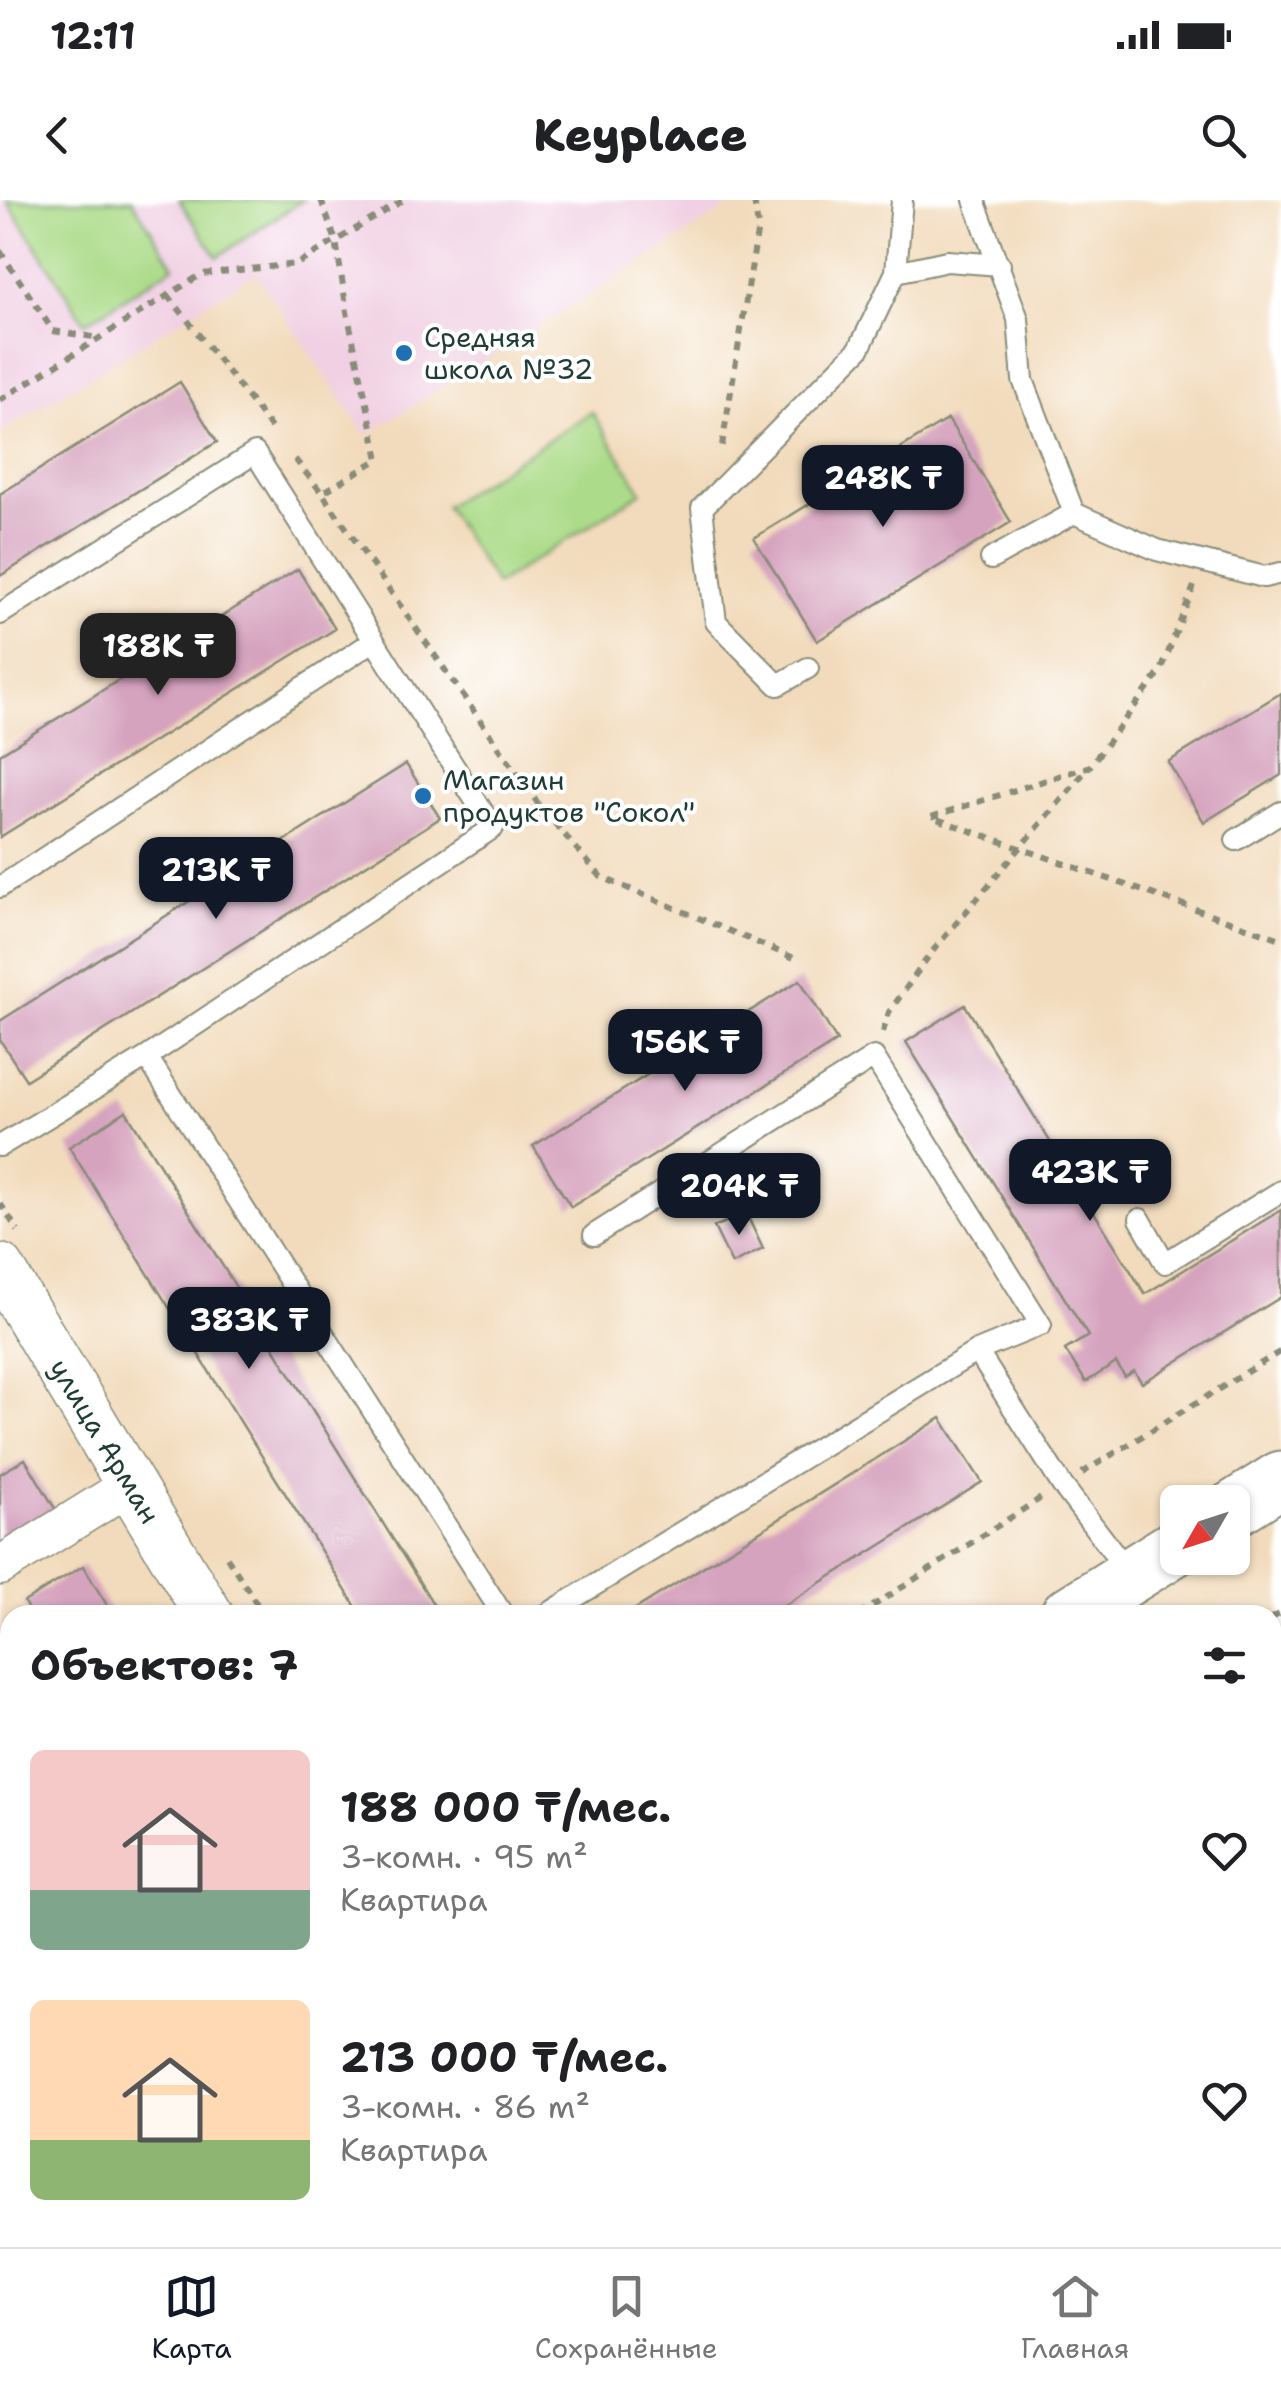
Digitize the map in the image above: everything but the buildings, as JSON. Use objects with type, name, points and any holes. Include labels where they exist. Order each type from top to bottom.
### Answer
[{"type":"main road","points":[[1250,1499],[1281,1479]]},
{"type":"main road","points":[[1084,1605],[1160,1557]]},
{"type":"street","name":"улица Арман","points":[[0,1268],[203,1605]]},
{"type":"street","points":[[0,1566],[132,1484]]},
{"type":"lane","points":[[808,668],[778,685],[716,622],[702,508],[859,349],[896,272],[902,200]]},
{"type":"lane","points":[[974,200],[1018,319],[1024,380],[1074,513],[1157,550],[1264,577],[1281,573]]},
{"type":"lane","points":[[896,272],[946,261],[1000,265]]},
{"type":"lane","points":[[0,614],[255,453],[493,828],[147,1058],[0,1146]]},
{"type":"lane","points":[[991,559],[1074,513]]},
{"type":"lane","points":[[0,887],[372,642]]},
{"type":"lane","points":[[1236,840],[1281,812]]},
{"type":"lane","points":[[562,1605],[977,1351],[1040,1325],[874,1056],[594,1234]]},
{"type":"lane","points":[[147,1058],[497,1605]]},
{"type":"lane","points":[[1140,1219],[1165,1263],[1281,1192]]},
{"type":"lane","points":[[977,1351],[1062,1485],[1131,1576]]},
{"type":"path","points":[[321,200],[336,241],[379,459],[322,493]]},
{"type":"path","points":[[0,400],[202,274],[297,264],[404,200]]},
{"type":"path","points":[[702,508],[725,436],[758,227],[754,200]]},
{"type":"path","points":[[0,251],[53,331],[100,338]]},
{"type":"path","points":[[168,295],[275,433]]},
{"type":"path","points":[[286,448],[322,493],[539,805],[601,877],[799,960]]},
{"type":"path","points":[[874,1056],[889,1012],[931,953],[1090,766],[1161,671],[1203,562]]},
{"type":"path","points":[[1090,766],[931,817],[1281,939]]},
{"type":"shaded area","name":"Средняя школа №32","points":[[0,200],[728,200],[729,207],[366,435],[255,273],[0,433]]},
{"type":"green space","points":[[7,200],[132,200],[174,266],[85,323]]},
{"type":"green space","points":[[179,200],[303,200],[217,257]]},
{"type":"green space","points":[[592,412],[642,492],[496,585],[445,506]]},
{"type":"place","name":"Средняя школа №32","points":[[404,353]]},
{"type":"place","name":"Магазин продуктов \"Сокол\"","points":[[423,796]]}]
